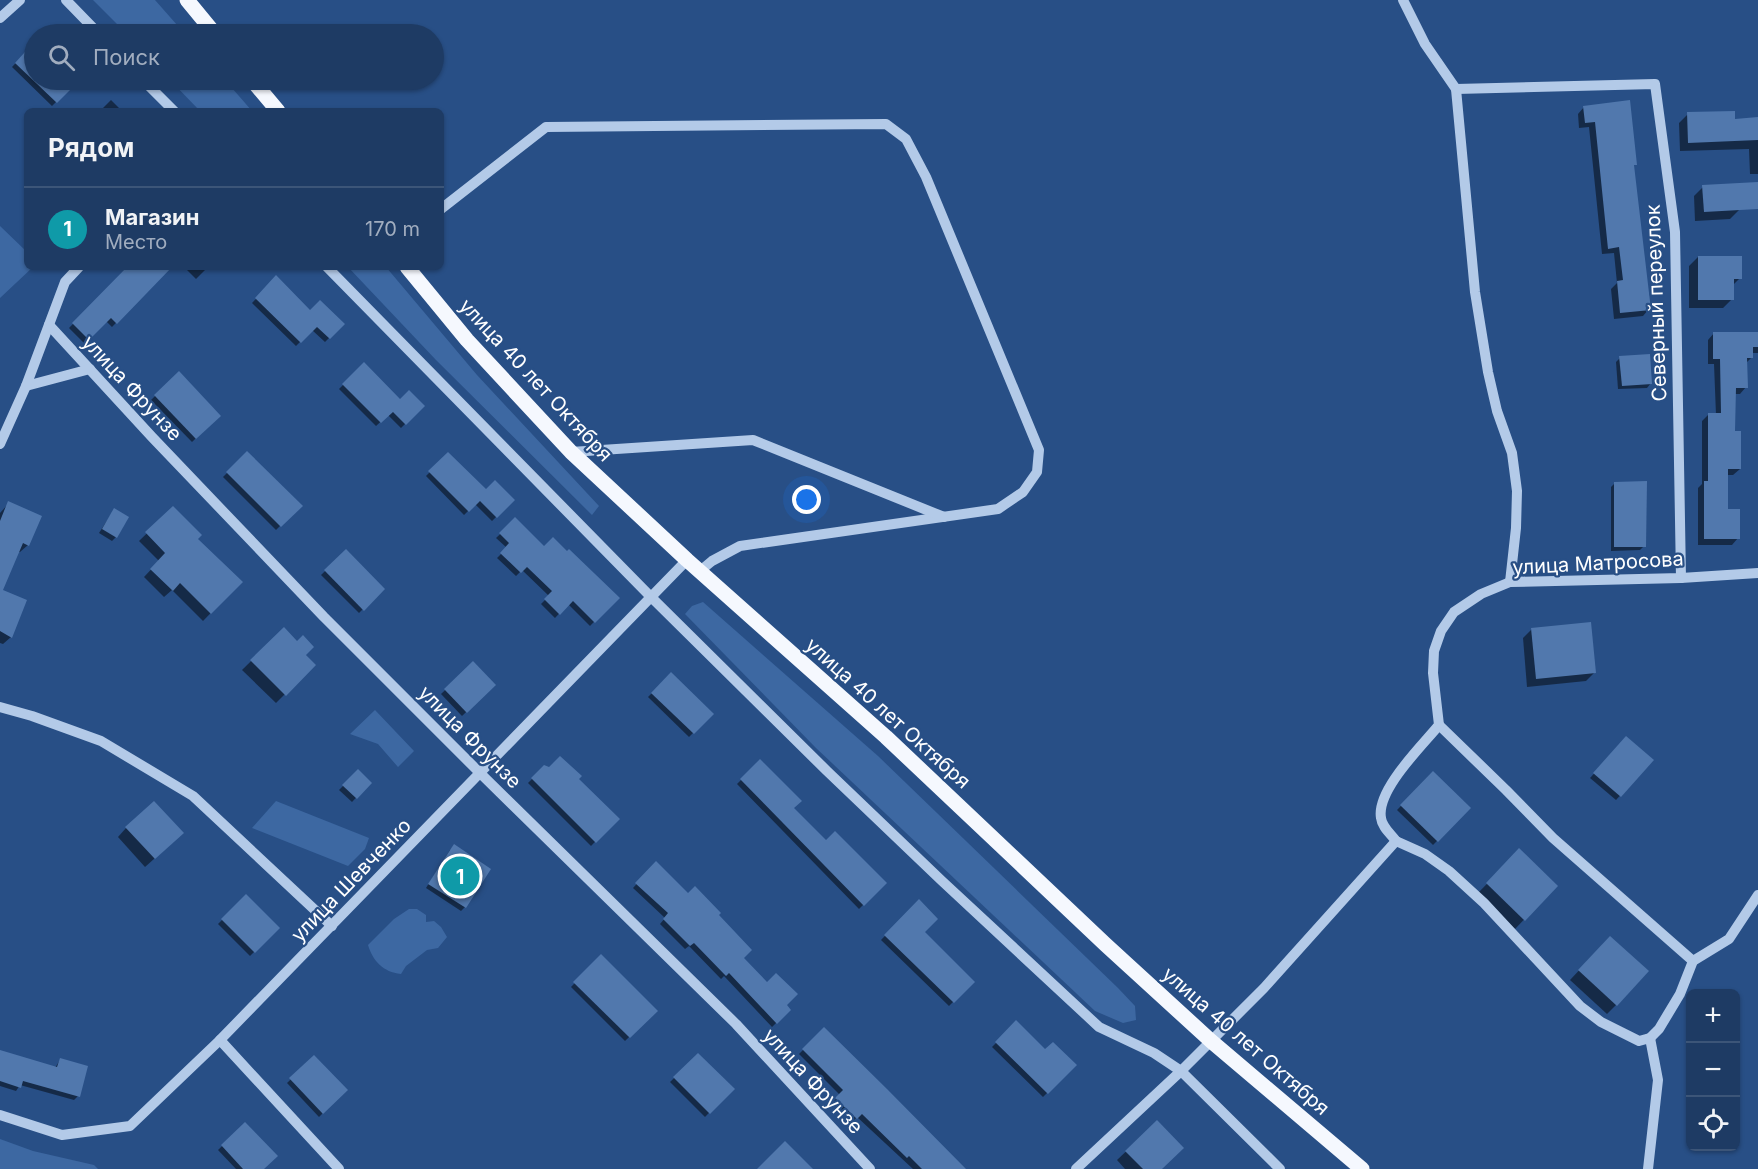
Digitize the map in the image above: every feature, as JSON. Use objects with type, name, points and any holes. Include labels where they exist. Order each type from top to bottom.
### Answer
[{"type":"main road","points":[[187,0],[207,24]]},
{"type":"main road","points":[[260,90],[275,108]]},
{"type":"main road","name":"улица 40 лет Октября","points":[[409,270],[467,340],[571,452],[687,560],[886,736],[1106,945],[1211,1041],[1362,1169]]},
{"type":"street","points":[[0,18],[20,0]]},
{"type":"street","points":[[66,0],[89,24]]},
{"type":"street","points":[[1403,0],[1425,44],[1456,89],[1475,292],[1488,372],[1497,411],[1512,453],[1517,491],[1516,528],[1510,582]]},
{"type":"street","name":"Северный переулок","points":[[1456,89],[1655,84],[1675,232],[1681,578]]},
{"type":"street","points":[[153,90],[171,108]]},
{"type":"street","points":[[444,206],[546,127],[886,124],[906,139],[926,177],[1039,450],[1037,472],[1023,492],[998,509],[740,546],[712,561],[700,571]]},
{"type":"street","points":[[0,444],[26,386],[65,282],[76,270]]},
{"type":"street","points":[[330,270],[650,596],[827,771],[1099,1027],[1154,1053],[1181,1071],[1280,1169]]},
{"type":"street","name":"улица Фрунзе","points":[[49,325],[324,617],[736,1024],[870,1169]]},
{"type":"street","points":[[26,386],[90,369]]},
{"type":"street","points":[[571,452],[753,440],[945,517]]},
{"type":"street","name":"улица Шевченко","points":[[0,1115],[62,1136],[130,1126],[220,1040],[687,560]]},
{"type":"street","name":"улица Матросова","points":[[1439,725],[1433,673],[1434,651],[1440,632],[1454,612],[1481,594],[1510,582],[1681,578],[1758,573]]},
{"type":"street","points":[[0,707],[33,716],[101,741],[193,796],[332,926]]},
{"type":"street","points":[[1693,961],[1553,838],[1439,725],[1395,779],[1382,804],[1380,816],[1382,825],[1396,841],[1425,854],[1449,871],[1484,903],[1580,1006],[1600,1022],[1639,1041],[1650,1038],[1659,1029],[1680,994],[1693,961],[1729,939],[1758,895]]},
{"type":"street","points":[[1076,1169],[1181,1071],[1264,988],[1396,841]]},
{"type":"street","points":[[1648,1169],[1658,1080],[1650,1038]]},
{"type":"street","points":[[220,1040],[339,1169]]},
{"type":"shaded area","points":[[93,0],[155,0],[176,24],[117,24]]},
{"type":"shaded area","points":[[180,90],[234,90],[249,108],[197,108]]},
{"type":"shaded area","points":[[0,226],[24,249],[24,270],[30,270],[0,298]]},
{"type":"shaded area","points":[[351,270],[389,270],[477,375],[599,506],[592,515],[436,360]]},
{"type":"shaded area","points":[[703,602],[878,756],[1118,988],[1135,1006],[1136,1020],[1123,1023],[1095,1011],[816,748],[685,614],[692,606]]},
{"type":"shaded area","points":[[375,710],[414,751],[398,767],[378,744],[350,734]]},
{"type":"shaded area","points":[[276,801],[369,838],[365,849],[348,866],[252,828]]},
{"type":"shaded area","points":[[409,909],[417,909],[426,915],[426,922],[434,921],[447,937],[438,948],[427,950],[406,966],[401,974],[395,973],[380,965],[368,945],[394,919]]},
{"type":"shaded area","points":[[0,1139],[33,1151],[94,1165],[98,1169],[0,1169]]},
{"type":"building","points":[[24,53],[24,72],[15,63]]},
{"type":"building","points":[[43,90],[70,90],[57,103]]},
{"type":"building","points":[[1630,100],[1637,165],[1634,165],[1651,310],[1620,313],[1617,281],[1623,280],[1619,247],[1608,249],[1595,122],[1585,123],[1583,106]]},
{"type":"building","points":[[1735,111],[1735,119],[1758,117],[1758,140],[1688,143],[1687,112]]},
{"type":"building","points":[[1758,182],[1758,209],[1704,212],[1702,185]]},
{"type":"building","points":[[1698,256],[1742,256],[1742,279],[1734,279],[1734,300],[1698,300]]},
{"type":"building","points":[[124,270],[169,270],[117,324],[111,318],[89,340],[72,323]]},
{"type":"building","points":[[276,275],[310,310],[320,300],[345,324],[330,339],[317,327],[301,343],[255,298]]},
{"type":"building","points":[[1713,332],[1758,332],[1758,347],[1753,347],[1753,358],[1747,358],[1748,388],[1736,388],[1735,431],[1741,431],[1741,469],[1728,469],[1728,509],[1740,509],[1740,539],[1704,539],[1704,481],[1708,481],[1708,413],[1721,413],[1720,359],[1713,359]]},
{"type":"building","points":[[1650,354],[1652,384],[1622,386],[1619,356]]},
{"type":"building","points":[[364,362],[400,399],[409,390],[425,406],[406,425],[393,412],[381,423],[342,384]]},
{"type":"building","points":[[179,371],[221,416],[196,439],[154,395]]},
{"type":"building","points":[[247,451],[303,506],[281,527],[226,472]]},
{"type":"building","points":[[448,452],[486,489],[495,480],[515,500],[497,518],[480,501],[469,512],[428,471]]},
{"type":"building","points":[[1647,481],[1646,547],[1614,547],[1614,482]]},
{"type":"building","points":[[8,501],[42,516],[29,546],[23,543],[3,590],[27,600],[12,638],[0,631],[0,521]]},
{"type":"building","points":[[173,506],[202,535],[198,539],[243,582],[211,614],[180,583],[173,591],[150,569],[165,553],[145,532]]},
{"type":"building","points":[[114,508],[129,517],[117,538],[102,529]]},
{"type":"building","points":[[515,517],[544,546],[553,537],[567,551],[569,549],[620,598],[595,623],[573,601],[560,615],[544,599],[552,591],[527,567],[521,573],[500,553],[509,543],[499,533]]},
{"type":"building","points":[[346,549],[385,589],[364,611],[324,570]]},
{"type":"building","points":[[1591,622],[1596,673],[1536,679],[1531,628]]},
{"type":"building","points":[[284,627],[297,641],[303,635],[314,647],[306,655],[316,665],[286,696],[250,660]]},
{"type":"building","points":[[473,661],[496,685],[467,713],[444,689]]},
{"type":"building","points":[[671,672],[714,714],[694,734],[651,693]]},
{"type":"building","points":[[1626,736],[1654,760],[1621,797],[1593,773]]},
{"type":"building","points":[[560,756],[582,776],[579,779],[620,819],[596,843],[531,778],[544,765],[549,767]]},
{"type":"building","points":[[760,759],[802,801],[794,808],[826,840],[835,831],[887,883],[864,906],[740,779]]},
{"type":"building","points":[[358,769],[372,783],[357,799],[342,785]]},
{"type":"building","points":[[1433,771],[1471,808],[1438,842],[1400,805]]},
{"type":"building","points":[[154,801],[184,833],[155,859],[125,827]]},
{"type":"building","points":[[454,844],[491,869],[466,908],[428,884]]},
{"type":"building","points":[[1519,848],[1558,886],[1525,921],[1486,883]]},
{"type":"building","points":[[656,861],[688,893],[695,886],[721,913],[719,915],[752,950],[744,958],[767,982],[776,973],[798,994],[787,1005],[791,1010],[777,1024],[729,973],[726,976],[694,943],[690,946],[663,919],[668,913],[635,883]]},
{"type":"building","points":[[246,894],[280,928],[255,953],[221,919]]},
{"type":"building","points":[[919,899],[938,919],[925,932],[975,982],[954,1003],[884,935]]},
{"type":"building","points":[[1610,936],[1649,971],[1617,1006],[1578,970]]},
{"type":"building","points":[[601,954],[658,1011],[630,1038],[573,982]]},
{"type":"building","points":[[1016,1020],[1045,1049],[1053,1042],[1077,1065],[1048,1094],[995,1042]]},
{"type":"building","points":[[824,1027],[966,1169],[922,1169],[909,1156],[907,1158],[862,1114],[857,1119],[835,1098],[843,1090],[802,1049]]},
{"type":"building","points":[[0,1050],[57,1067],[60,1058],[88,1066],[80,1097],[23,1081],[21,1088],[0,1081]]},
{"type":"building","points":[[698,1053],[735,1089],[710,1114],[673,1077]]},
{"type":"building","points":[[314,1055],[348,1090],[323,1114],[289,1078]]},
{"type":"building","points":[[1157,1120],[1184,1148],[1162,1169],[1143,1169],[1125,1151]]},
{"type":"building","points":[[245,1122],[278,1156],[264,1169],[243,1169],[221,1145]]},
{"type":"building","points":[[785,1141],[813,1169],[757,1169]]},
{"type":"place","name":"Магазин","points":[[460,876]]}]
